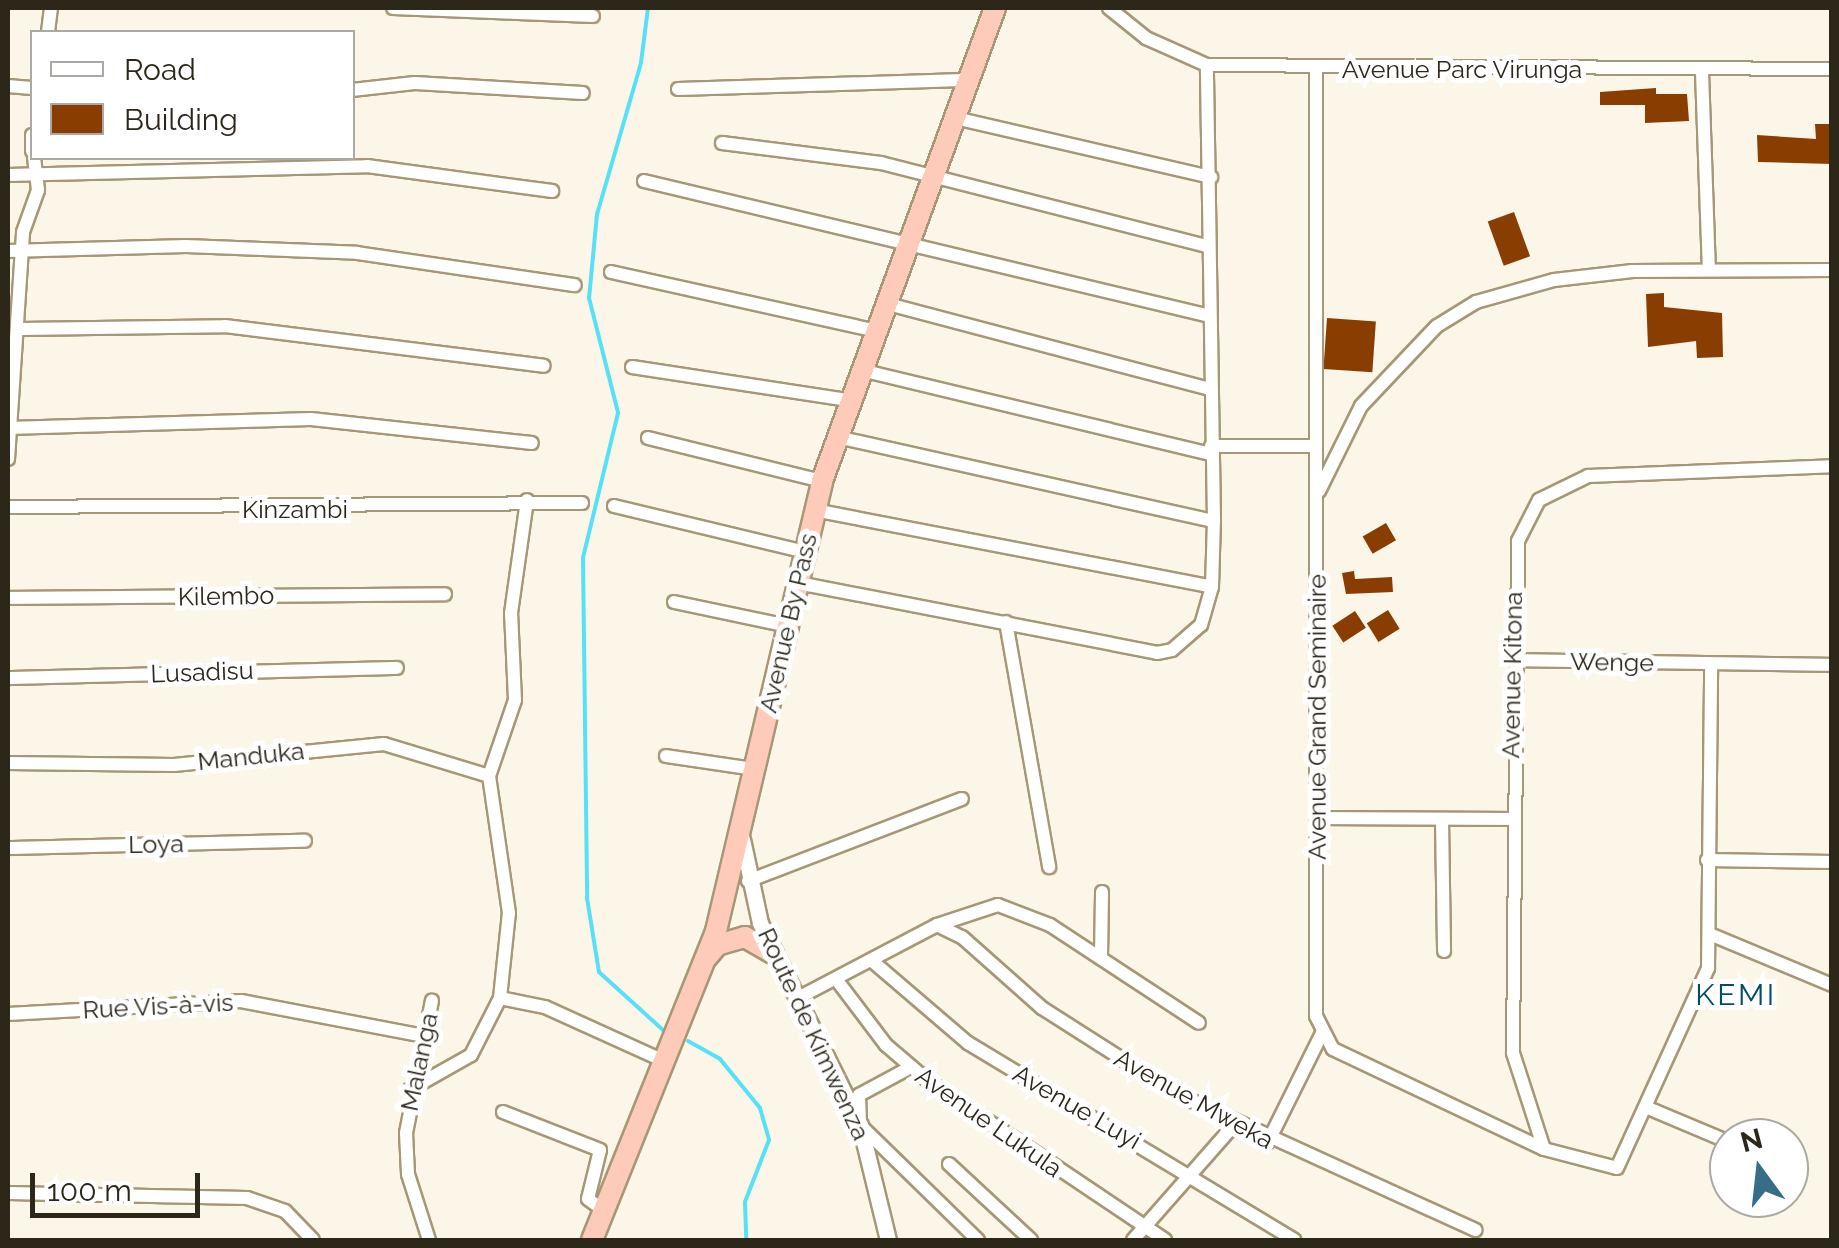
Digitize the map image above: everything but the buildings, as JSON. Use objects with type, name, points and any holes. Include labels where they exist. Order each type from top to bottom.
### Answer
[{"type":"highway","name":"Avenue By Pass","points":[[592,1240],[703,963],[741,828],[822,481],[994,8]]},
{"type":"highway","points":[[703,963],[732,938],[756,938],[773,952]]},
{"type":"street","points":[[392,8],[593,16]]},
{"type":"street","name":"Avenue Parc Virunga","points":[[1109,8],[1146,38],[1207,65],[1702,72],[1832,69]]},
{"type":"street","points":[[798,583],[1157,653],[1172,650],[1201,624],[1212,587],[1214,521],[1206,388],[1211,177],[1207,65]]},
{"type":"street","name":"Avenue Grand Seminaire","points":[[1316,68],[1322,1033]]},
{"type":"street","points":[[1702,72],[1709,268]]},
{"type":"street","points":[[678,89],[970,80]]},
{"type":"street","points":[[355,90],[415,84],[583,93]]},
{"type":"street","points":[[955,118],[1211,177]]},
{"type":"street","points":[[722,142],[933,177],[1207,246]]},
{"type":"street","points":[[8,459],[15,333],[33,160]]},
{"type":"street","points":[[8,175],[367,166],[552,191]]},
{"type":"street","points":[[644,181],[1206,315]]},
{"type":"street","points":[[8,251],[186,246],[357,254],[575,285]]},
{"type":"street","points":[[1316,498],[1361,406],[1437,326],[1476,302],[1554,280],[1709,268],[1832,270]]},
{"type":"street","points":[[611,272],[878,331]]},
{"type":"street","points":[[888,304],[1206,388]]},
{"type":"street","points":[[15,333],[226,326],[544,366]]},
{"type":"street","points":[[632,367],[853,401]]},
{"type":"street","points":[[864,372],[1212,450],[1316,446]]},
{"type":"street","points":[[9,428],[311,420],[532,444]]},
{"type":"street","points":[[648,438],[822,481]]},
{"type":"street","points":[[837,438],[1214,521]]},
{"type":"street","name":"Avenue Kitona","points":[[1544,1149],[1513,1053],[1510,819],[1518,540],[1539,500],[1559,485],[1588,476],[1832,466]]},
{"type":"street","points":[[409,1090],[471,1055],[500,998],[508,913],[490,776],[515,700],[511,613],[527,500]]},
{"type":"street","name":"Kinzambi","points":[[8,506],[427,510],[527,500],[582,503]]},
{"type":"street","points":[[614,506],[806,552]]},
{"type":"street","points":[[814,510],[1212,587]]},
{"type":"street","name":"Kilembo","points":[[8,598],[445,594]]},
{"type":"street","points":[[674,602],[788,626]]},
{"type":"street","points":[[1006,622],[1049,867]]},
{"type":"street","name":"Wenge","points":[[1514,660],[1832,664]]},
{"type":"street","points":[[1268,1142],[1322,1033],[1348,1062],[1544,1149],[1617,1168],[1699,995],[1712,935],[1707,860],[1712,664]]},
{"type":"street","name":"Lusadisu","points":[[8,678],[397,668]]},
{"type":"street","name":"Manduka","points":[[8,764],[174,765],[384,744],[490,776]]},
{"type":"street","points":[[666,756],[754,769]]},
{"type":"street","points":[[748,881],[962,799]]},
{"type":"street","points":[[1318,818],[1510,819]]},
{"type":"street","points":[[1442,820],[1444,951]]},
{"type":"street","name":"Route de Kimwenza","points":[[741,828],[748,881],[773,952],[860,1125],[888,1240]]},
{"type":"street","name":"Loya","points":[[8,848],[304,841]]},
{"type":"street","points":[[1707,860],[1832,862]]},
{"type":"street","points":[[1102,892],[1102,958]]},
{"type":"street","points":[[796,999],[937,926],[998,905],[1050,925],[1199,1023]]},
{"type":"street","name":"Avenue Mweka","points":[[937,926],[962,937],[1042,1008],[1234,1126],[1476,1230]]},
{"type":"street","points":[[1712,935],[1832,985]]},
{"type":"street","name":"Avenue Luyi","points":[[872,960],[968,1042],[1192,1173],[1294,1240]]},
{"type":"street","name":"Avenue Lukula","points":[[836,979],[911,1067],[1164,1240]]},
{"type":"street","points":[[500,998],[545,1007],[664,1061]]},
{"type":"street","name":"Rue Vis-à-vis","points":[[8,1014],[241,1000],[425,1036]]},
{"type":"street","name":"Malanga","points":[[428,1240],[408,1174],[409,1090],[432,1001]]},
{"type":"street","points":[[911,1067],[859,1096],[860,1125],[978,1240]]},
{"type":"street","points":[[1648,1108],[1709,1134]]},
{"type":"street","points":[[503,1112],[600,1150],[588,1199],[603,1210]]},
{"type":"street","points":[[1133,1240],[1234,1126]]},
{"type":"street","points":[[948,1164],[1031,1240]]},
{"type":"street","points":[[8,1193],[247,1198],[285,1211],[311,1239]]},
{"type":"waterway","points":[[648,8],[641,63],[597,214],[589,298],[618,413],[583,558],[587,898],[599,972],[664,1031]]},
{"type":"waterway","points":[[688,1041],[720,1059],[760,1108],[769,1140],[745,1202],[746,1240]]},
{"type":"district","name":"KEMI","points":[[1736,995]]}]
